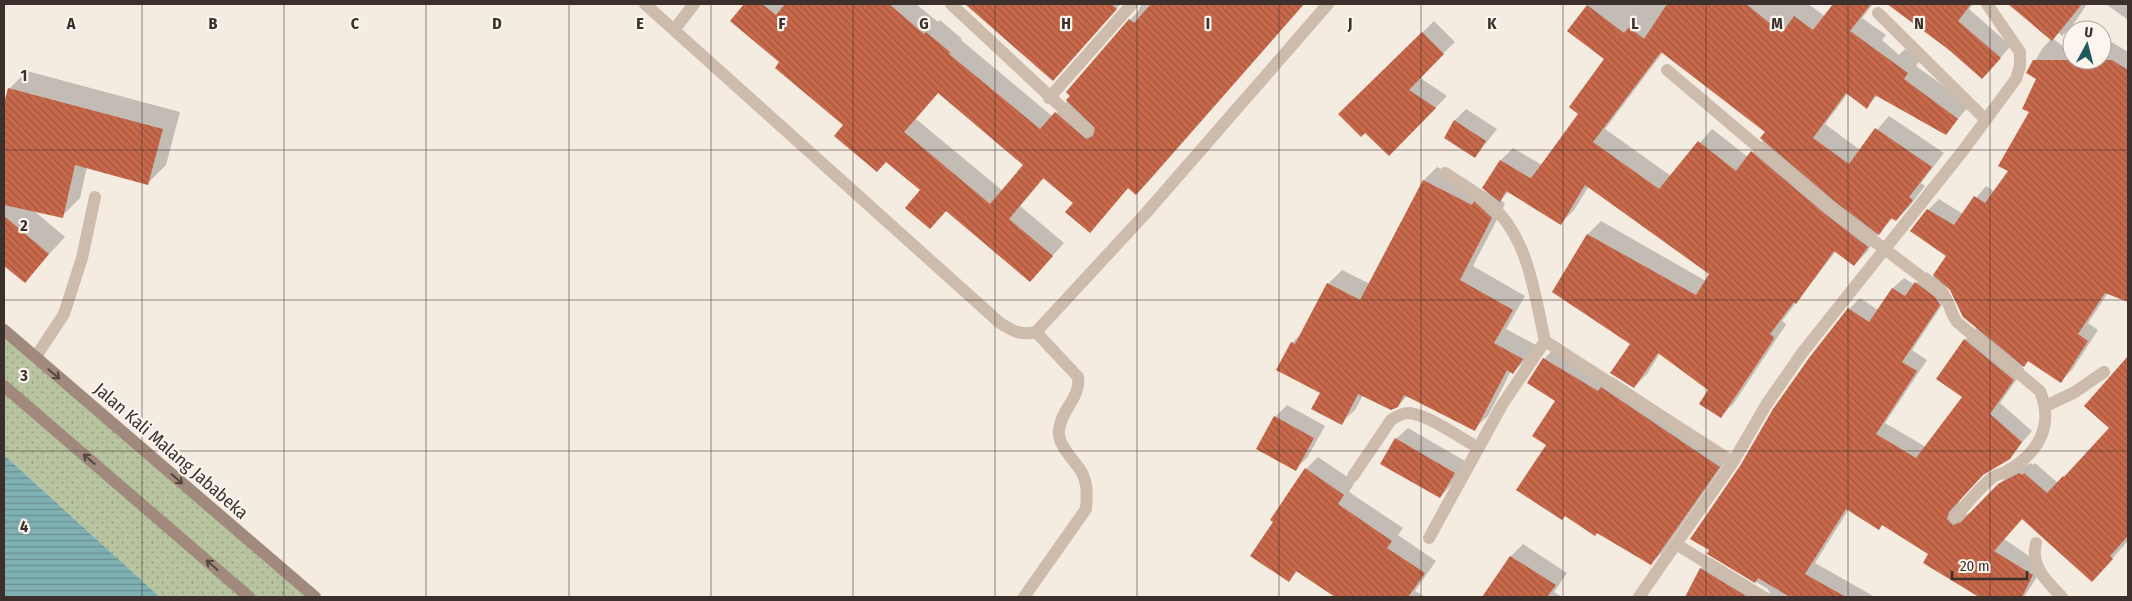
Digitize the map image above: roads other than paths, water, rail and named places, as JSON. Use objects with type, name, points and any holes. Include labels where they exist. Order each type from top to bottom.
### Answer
[{"type":"main road","name":"Jalan Kali Malang Jababeka","points":[[4,330],[315,597]]},
{"type":"main road","points":[[4,386],[249,597]]},
{"type":"street","points":[[645,4],[1000,323],[1017,333],[1036,332],[1146,213],[1328,4]]},
{"type":"street","points":[[674,30],[694,4]]},
{"type":"street","points":[[951,4],[1049,98],[1087,131]]},
{"type":"street","points":[[1049,98],[1132,4]]},
{"type":"street","points":[[1639,597],[1733,462],[1766,405],[1802,353],[1885,250],[2016,79],[2020,66],[2020,52],[1987,4]]},
{"type":"street","points":[[1878,13],[1986,120]]},
{"type":"street","points":[[1668,70],[1829,207],[1947,297],[1949,312],[1957,322],[2040,390],[2046,406],[2045,429],[2027,456],[2006,472],[1994,476],[1955,517]]},
{"type":"street","points":[[1445,173],[1491,204],[1517,237],[1527,261],[1545,341],[1733,462]]},
{"type":"street","points":[[35,358],[64,314],[82,258],[95,196]]},
{"type":"street","points":[[1024,597],[1086,509],[1088,493],[1082,473],[1066,452],[1058,432],[1063,413],[1076,397],[1080,386],[1078,377],[1036,332]]},
{"type":"street","points":[[1429,538],[1507,398],[1545,341]]},
{"type":"street","points":[[2046,406],[2075,392],[2104,372]]},
{"type":"street","points":[[1353,476],[1391,420],[1399,414],[1408,413],[1421,417],[1479,448]]},
{"type":"street","points":[[2036,542],[2035,561],[2043,576],[2062,597]]},
{"type":"street","points":[[1676,544],[1762,597]]},
{"type":"water","points":[[4,455],[160,597],[4,597]]}]
